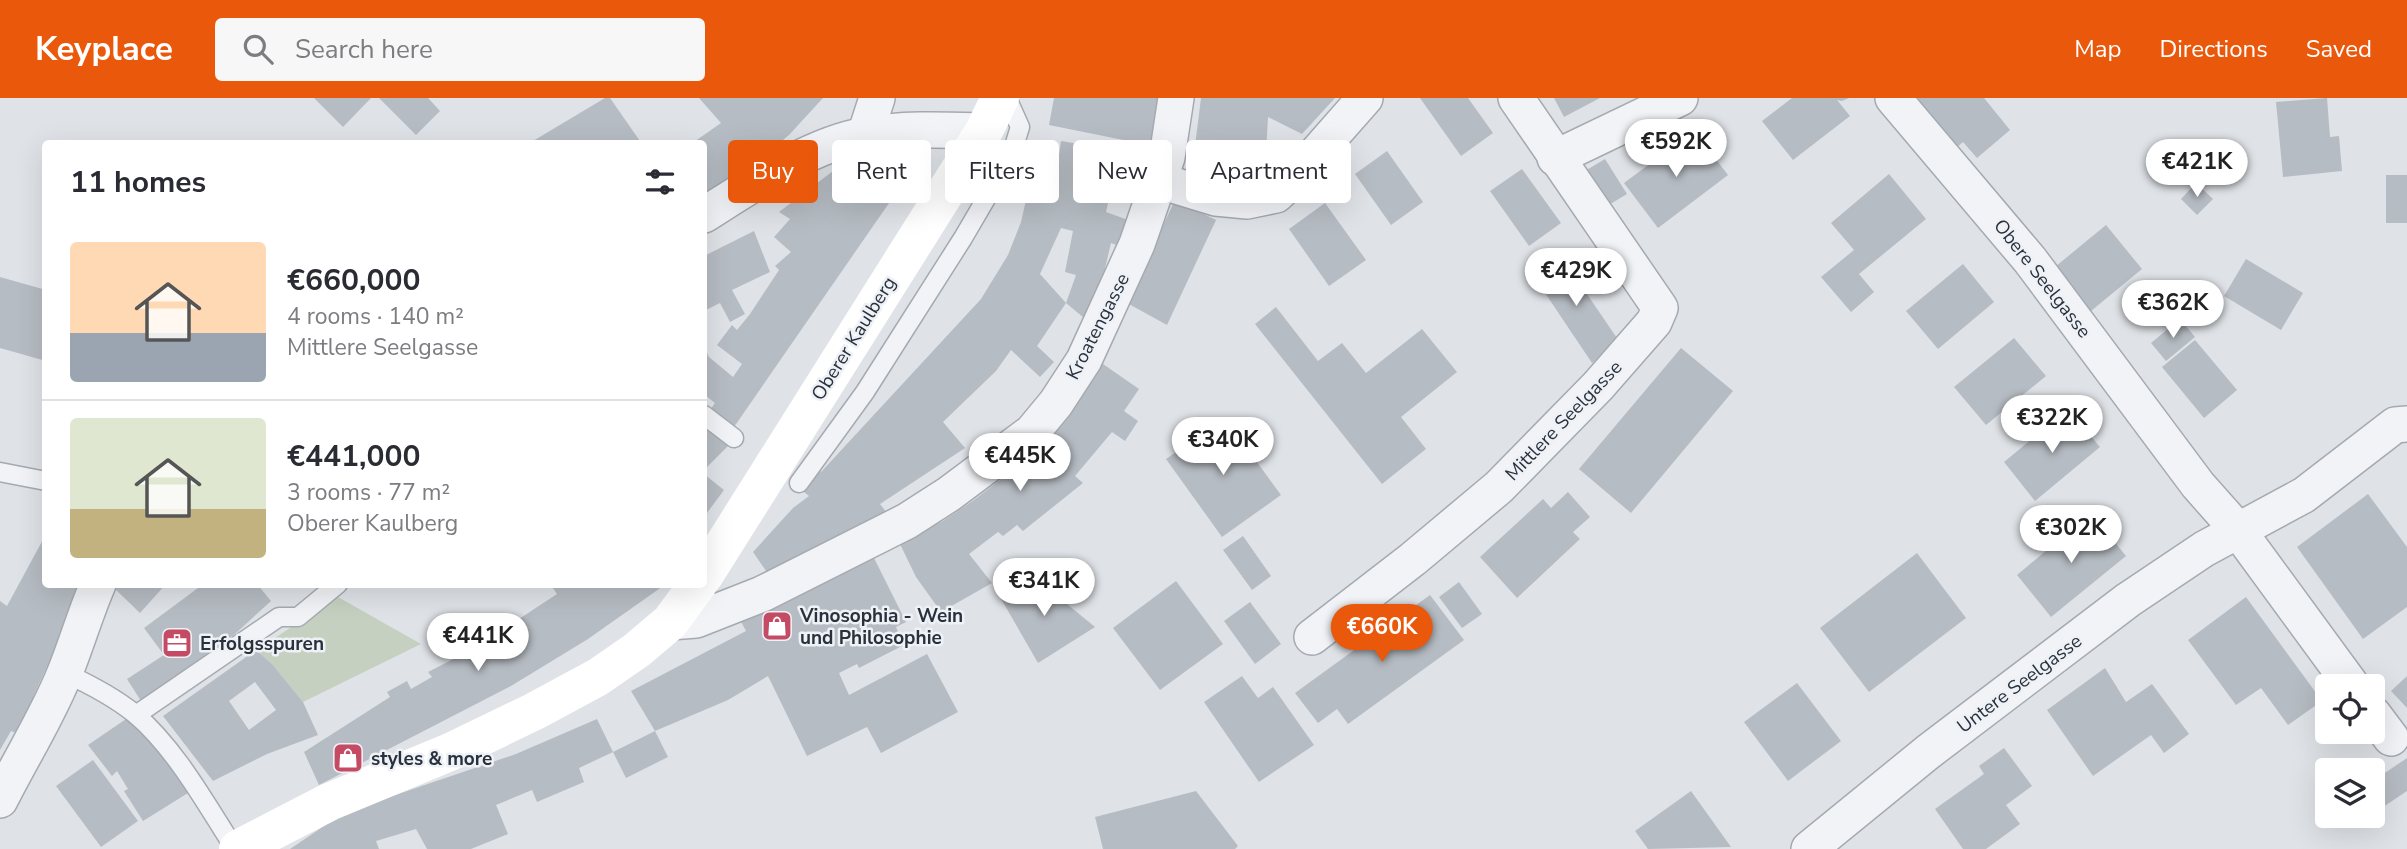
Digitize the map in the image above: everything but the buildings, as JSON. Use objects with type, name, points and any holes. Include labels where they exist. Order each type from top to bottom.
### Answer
[{"type":"street","points":[[865,135],[877,98]]},
{"type":"street","name":"Kroatengasse","points":[[1170,140],[1176,98]]},
{"type":"street","points":[[1172,185],[1216,198],[1247,201],[1276,195],[1365,98]]},
{"type":"street","points":[[1516,98],[1555,158],[1680,98]]},
{"type":"street","name":"Obere Seelgasse","points":[[1893,98],[2030,260],[2198,485],[2237,529]]},
{"type":"street","points":[[707,213],[770,174],[815,151],[865,135],[941,130],[992,114]]},
{"type":"street","name":"Oberer Kaulberg","points":[[707,572],[992,114]]},
{"type":"street","name":"Mittlere Seelgasse","points":[[1312,637],[1413,559],[1499,487],[1598,386],[1654,322],[1660,307],[1555,158]]},
{"type":"street","name":"Kroatengasse","points":[[670,622],[696,620],[762,594],[906,521],[949,494],[1032,432],[1056,403],[1084,360],[1137,244],[1152,203]]},
{"type":"street","name":"Untere Seelgasse","points":[[1809,849],[1928,752],[2128,600],[2237,529],[2304,495],[2395,425],[2407,424]]},
{"type":"street","points":[[2237,529],[2343,674]]},
{"type":"street","points":[[0,800],[43,722],[65,673],[97,588]]},
{"type":"street","points":[[237,849],[328,802],[450,752],[598,677],[637,650],[670,622],[695,588]]},
{"type":"lane","name":"Oberer Kaulberg","points":[[799,483],[865,392],[963,238],[1011,156],[1020,127],[1007,98]]},
{"type":"lane","points":[[707,417],[734,438]]},
{"type":"lane","points":[[0,472],[42,480]]},
{"type":"lane","points":[[136,715],[279,617],[298,617],[333,588]]},
{"type":"lane","points":[[65,673],[97,688],[136,715],[180,764],[237,849]]},
{"type":"green space","points":[[338,597],[421,644],[303,702],[272,664],[256,650]]},
{"type":"place","name":"Vinosophia - Wein und Philosophie","points":[[777,626]]},
{"type":"place","name":"Erfolgsspuren","points":[[177,643]]},
{"type":"place","name":"styles & more","points":[[348,758]]}]
